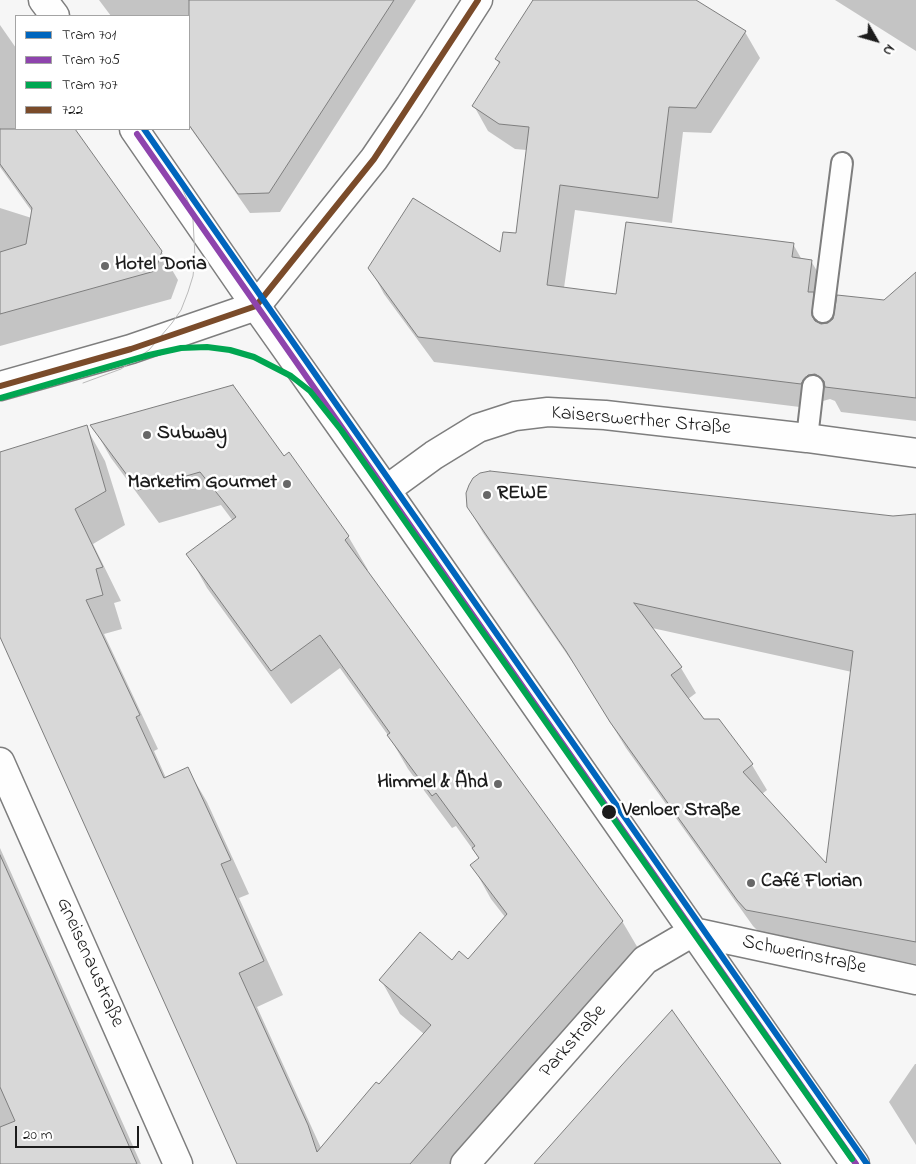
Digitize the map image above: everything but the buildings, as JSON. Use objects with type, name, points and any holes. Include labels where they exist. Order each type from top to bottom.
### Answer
[{"type":"street","points":[[43,0],[54,15]]},
{"type":"street","points":[[0,386],[131,349],[256,306],[374,159],[478,0]]},
{"type":"street","points":[[135,130],[855,1164]]},
{"type":"street","name":"Kaiserswerther Straße","points":[[386,490],[434,454],[478,428],[515,416],[548,412],[605,415],[807,438],[916,453]]},
{"type":"street","name":"Gneisenaustraße","points":[[0,762],[178,1164]]},
{"type":"street","name":"Schwerinstraße","points":[[693,932],[916,980]]},
{"type":"street","name":"Parkstraße","points":[[465,1164],[645,960],[693,932]]},
{"type":"lane","points":[[823,312],[842,163]]},
{"type":"lane","points":[[807,438],[813,386]]},
{"type":"tram line","name":"701","points":[[145,130],[867,1164]]},
{"type":"tram line","name":"705","points":[[137,134],[856,1164]]},
{"type":"tram line","points":[[83,383],[121,369],[149,350],[181,310],[188,292],[193,276],[195,257],[193,220],[182,188],[161,154]]},
{"type":"tram line","name":"707","points":[[0,398],[149,355],[181,348],[207,347],[230,350],[254,357],[291,376],[310,391],[341,430],[852,1159]]},
{"type":"transit line","name":"722","points":[[256,306],[374,159],[478,0]]},
{"type":"transit line","name":"722","points":[[0,386],[131,349],[256,306]]},
{"type":"place","name":"Hotel Doria","points":[[105,266]]},
{"type":"place","name":"Subway","points":[[147,435]]},
{"type":"place","name":"Marketim Gourmet","points":[[287,484]]},
{"type":"place","name":"REWE","points":[[487,495]]},
{"type":"place","name":"Himmel & Ähd","points":[[498,784]]},
{"type":"place","name":"Venloer Straße","points":[[609,812]]},
{"type":"place","name":"Café Florian","points":[[751,883]]}]
